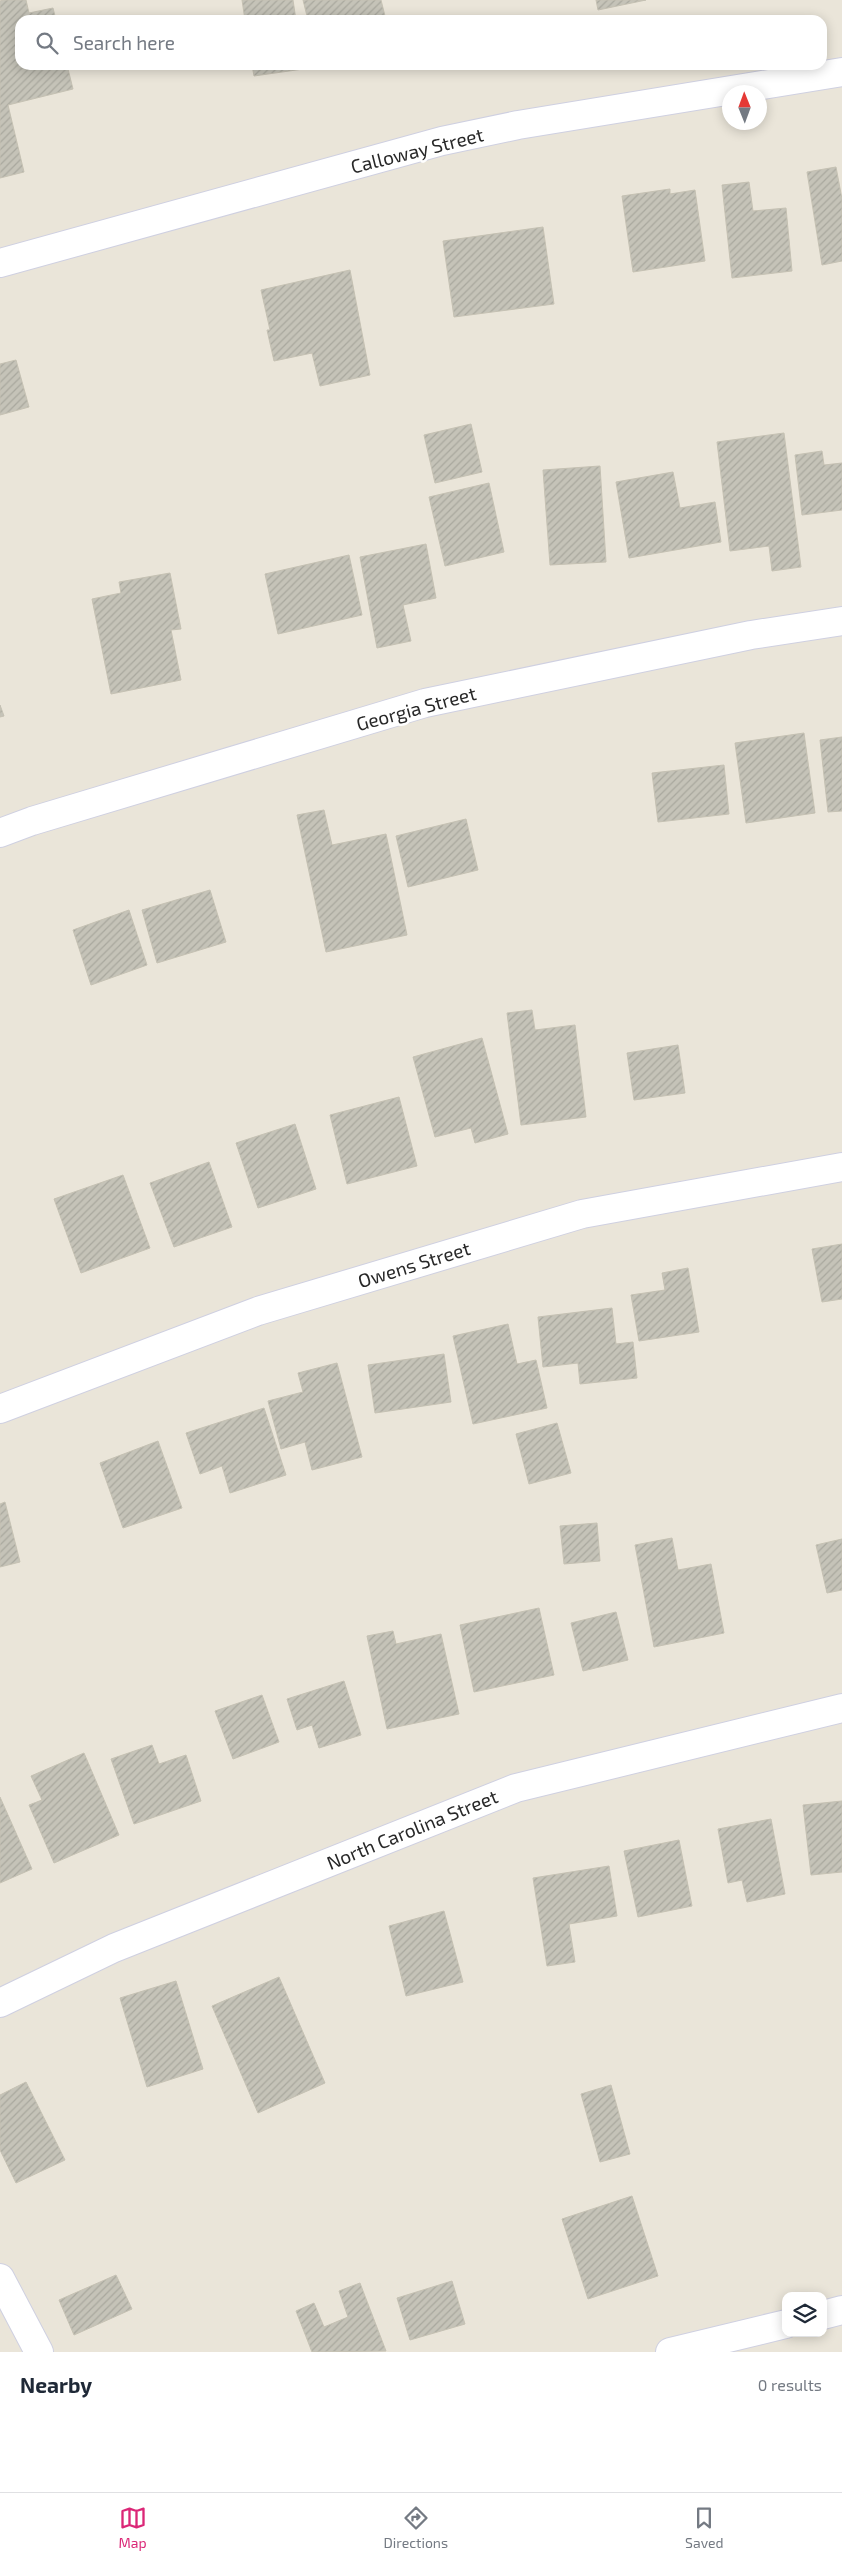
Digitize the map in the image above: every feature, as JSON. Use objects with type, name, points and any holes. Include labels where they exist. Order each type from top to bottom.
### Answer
[{"type":"street","name":"Calloway Street","points":[[0,263],[442,141],[518,125],[842,72]]},
{"type":"street","name":"Georgia Street","points":[[0,833],[32,821],[425,703],[751,635],[842,621]]},
{"type":"street","name":"Owens Street","points":[[0,1409],[258,1311],[582,1214],[842,1167]]},
{"type":"street","name":"North Carolina Street","points":[[0,2003],[114,1948],[516,1788],[842,1708]]},
{"type":"street","points":[[0,2278],[39,2352]]},
{"type":"street","points":[[827,2314],[842,2310]]},
{"type":"street","points":[[670,2352],[782,2325]]},
{"type":"building","points":[[26,0],[29,13],[53,8],[55,15],[15,15],[15,70],[68,70],[73,89],[8,105],[24,172],[0,178],[0,1]]},
{"type":"building","points":[[242,0],[293,0],[295,15],[244,15]]},
{"type":"building","points":[[303,0],[381,0],[385,15],[307,15]]},
{"type":"building","points":[[596,0],[646,0],[598,10]]},
{"type":"building","points":[[253,70],[296,70],[254,76]]},
{"type":"building","points":[[836,167],[842,199],[842,261],[822,265],[807,172]]},
{"type":"building","points":[[749,182],[753,211],[786,208],[792,271],[732,278],[722,185]]},
{"type":"building","points":[[670,189],[670,194],[695,190],[705,261],[633,272],[622,196]]},
{"type":"building","points":[[543,227],[554,304],[454,317],[443,241]]},
{"type":"building","points":[[350,270],[370,375],[320,386],[312,353],[274,361],[267,330],[270,330],[261,290]]},
{"type":"building","points":[[16,360],[29,407],[0,415],[0,364]]},
{"type":"building","points":[[471,424],[482,472],[435,483],[424,435]]},
{"type":"building","points":[[784,433],[801,567],[772,571],[769,546],[730,551],[717,442]]},
{"type":"building","points":[[822,451],[824,465],[842,463],[842,510],[802,515],[795,455]]},
{"type":"building","points":[[600,466],[606,562],[550,565],[543,470]]},
{"type":"building","points":[[673,472],[680,508],[715,502],[721,542],[629,558],[616,482]]},
{"type":"building","points":[[489,483],[504,552],[445,566],[429,497]]},
{"type":"building","points":[[426,544],[436,598],[403,605],[411,641],[377,648],[360,557]]},
{"type":"building","points":[[349,555],[362,615],[278,634],[265,574]]},
{"type":"building","points":[[170,573],[181,629],[171,630],[181,680],[111,694],[92,599],[121,593],[119,582]]},
{"type":"building","points":[[0,705],[4,716],[0,717]]},
{"type":"building","points":[[804,733],[815,813],[746,823],[735,743]]},
{"type":"building","points":[[842,737],[842,811],[828,812],[820,740]]},
{"type":"building","points":[[724,765],[729,814],[658,822],[652,773]]},
{"type":"building","points":[[324,810],[332,845],[386,834],[407,935],[326,952],[297,815]]},
{"type":"building","points":[[466,819],[478,870],[408,887],[396,836]]},
{"type":"building","points":[[210,890],[226,942],[157,963],[142,910]]},
{"type":"building","points":[[129,910],[147,965],[91,985],[73,930]]},
{"type":"building","points":[[532,1010],[535,1030],[575,1025],[586,1117],[521,1125],[507,1013]]},
{"type":"building","points":[[482,1038],[508,1134],[475,1143],[471,1128],[435,1137],[413,1057]]},
{"type":"building","points":[[678,1045],[685,1093],[634,1100],[627,1053]]},
{"type":"building","points":[[399,1097],[417,1166],[347,1184],[330,1115]]},
{"type":"building","points":[[295,1124],[316,1189],[258,1208],[236,1143]]},
{"type":"building","points":[[209,1162],[232,1227],[174,1247],[150,1183]]},
{"type":"building","points":[[123,1175],[150,1248],[81,1273],[54,1199]]},
{"type":"building","points":[[842,1244],[842,1299],[822,1302],[812,1249]]},
{"type":"building","points":[[688,1268],[699,1332],[639,1341],[631,1295],[665,1290],[662,1273]]},
{"type":"building","points":[[612,1308],[616,1344],[633,1342],[637,1378],[580,1384],[578,1363],[543,1367],[538,1317]]},
{"type":"building","points":[[508,1324],[517,1364],[536,1360],[547,1408],[473,1424],[453,1336]]},
{"type":"building","points":[[444,1354],[451,1402],[375,1413],[368,1365]]},
{"type":"building","points":[[337,1363],[362,1457],[312,1470],[305,1442],[281,1449],[268,1401],[303,1392],[298,1373]]},
{"type":"building","points":[[264,1408],[286,1475],[230,1493],[222,1466],[200,1474],[186,1433]]},
{"type":"building","points":[[557,1423],[571,1473],[529,1484],[516,1434]]},
{"type":"building","points":[[158,1441],[182,1508],[123,1528],[100,1463]]},
{"type":"building","points":[[5,1502],[20,1562],[0,1567],[0,1504]]},
{"type":"building","points":[[597,1523],[600,1561],[564,1564],[560,1526]]},
{"type":"building","points":[[672,1538],[678,1570],[711,1564],[724,1633],[654,1647],[635,1545]]},
{"type":"building","points":[[842,1539],[842,1590],[827,1593],[816,1545]]},
{"type":"building","points":[[539,1608],[554,1675],[474,1692],[460,1625]]},
{"type":"building","points":[[616,1612],[628,1660],[583,1671],[571,1623]]},
{"type":"building","points":[[393,1631],[396,1644],[441,1634],[459,1714],[387,1729],[367,1636]]},
{"type":"building","points":[[344,1681],[361,1735],[319,1748],[312,1725],[297,1730],[287,1699]]},
{"type":"building","points":[[262,1695],[279,1742],[233,1759],[215,1711]]},
{"type":"building","points":[[152,1745],[159,1764],[186,1755],[201,1801],[134,1824],[111,1759]]},
{"type":"building","points":[[84,1753],[119,1835],[54,1863],[29,1805],[42,1800],[31,1776]]},
{"type":"building","points":[[0,1797],[32,1869],[0,1883]]},
{"type":"building","points":[[842,1801],[842,1872],[811,1875],[803,1805]]},
{"type":"building","points":[[771,1819],[785,1894],[747,1902],[742,1880],[728,1883],[718,1829]]},
{"type":"building","points":[[679,1840],[692,1906],[638,1917],[624,1851]]},
{"type":"building","points":[[609,1866],[617,1916],[569,1924],[575,1962],[547,1966],[533,1878]]},
{"type":"building","points":[[444,1911],[463,1982],[406,1996],[389,1926]]},
{"type":"building","points":[[279,1977],[325,2083],[258,2113],[212,2006]]},
{"type":"building","points":[[176,1981],[203,2069],[147,2087],[120,1998]]},
{"type":"building","points":[[26,2082],[65,2160],[16,2183],[0,2150],[0,2095]]},
{"type":"building","points":[[611,2085],[630,2154],[600,2162],[581,2094]]},
{"type":"building","points":[[632,2196],[658,2276],[588,2299],[562,2219]]},
{"type":"building","points":[[116,2275],[132,2309],[74,2335],[59,2300]]},
{"type":"building","points":[[452,2281],[465,2324],[410,2340],[397,2298]]},
{"type":"building","points":[[360,2283],[386,2351],[312,2352],[296,2311],[314,2303],[324,2327],[348,2317],[339,2291]]}]
